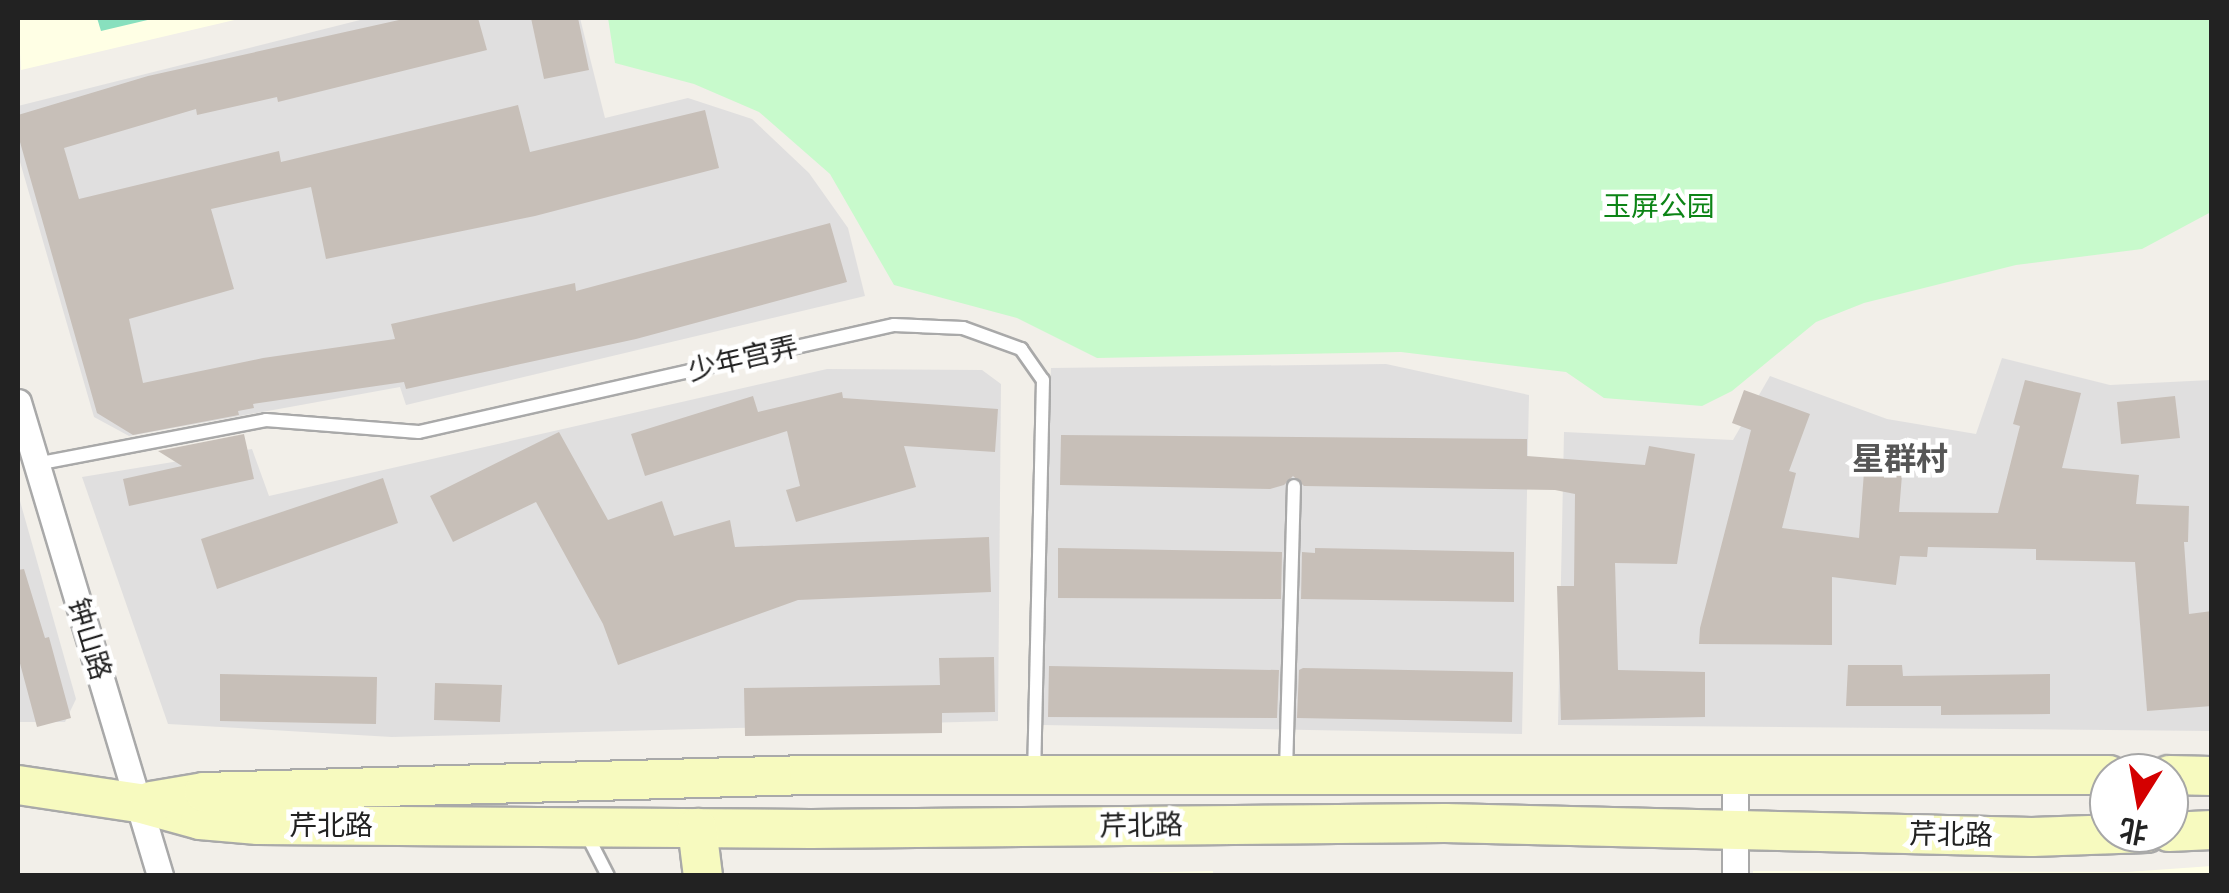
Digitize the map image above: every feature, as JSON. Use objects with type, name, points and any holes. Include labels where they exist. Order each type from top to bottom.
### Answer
[{"type":"main road","name":"芹北路","points":[[138,803],[204,792],[809,775],[2089,776]]},
{"type":"main road","points":[[809,775],[812,830]]},
{"type":"main road","name":"芹北路","points":[[18,785],[138,803],[200,820],[258,826],[812,830],[1445,823],[2032,838],[2089,836]]},
{"type":"main road","points":[[697,828],[703,876]]},
{"type":"street","name":"钟山路","points":[[18,402],[160,876]]},
{"type":"street","points":[[1735,876],[1736,775]]},
{"type":"lane","name":"少年宫弄","points":[[36,464],[266,420],[418,432],[894,324],[963,328],[1021,349],[1043,380],[1034,775]]},
{"type":"lane","points":[[1286,774],[1294,486]]},
{"type":"lane","points":[[583,828],[608,876]]},
{"type":"shaded area","points":[[18,18],[243,18],[21,70]]},
{"type":"shaded area","points":[[368,18],[580,18],[605,118],[688,98],[752,119],[809,173],[848,228],[865,296],[406,405],[400,387],[129,436],[94,417],[18,155],[18,106]]},
{"type":"shaded area","points":[[2002,358],[2110,385],[2211,380],[2211,731],[1558,725],[1564,432],[1733,440],[1770,376],[1887,419],[1976,434]]},
{"type":"shaded area","points":[[1386,364],[1529,395],[1522,734],[1043,725],[1051,368]]},
{"type":"shaded area","points":[[827,369],[982,370],[1001,384],[998,721],[392,737],[168,724],[82,477],[252,449],[269,496]]},
{"type":"shaded area","points":[[18,494],[76,699],[65,722],[18,722]]},
{"type":"shaded area","points":[[2212,866],[2211,876],[1753,875],[1753,871],[2127,872]]},
{"type":"shaded area","points":[[1213,871],[1213,875],[1028,875]]},
{"type":"green space","points":[[97,18],[156,18],[101,31]]},
{"type":"green space","name":"玉屏公园","points":[[608,18],[2211,18],[2211,212],[2142,249],[2016,265],[1864,303],[1816,322],[1732,391],[1702,406],[1604,398],[1566,372],[1401,352],[1097,358],[1017,318],[894,285],[830,174],[759,112],[694,84],[615,63]]},
{"type":"building","points":[[408,18],[478,18],[487,50],[278,102],[277,97],[197,115],[196,109],[64,148],[79,199],[279,151],[281,162],[518,105],[530,152],[705,110],[719,168],[535,216],[326,259],[311,187],[211,209],[234,289],[129,319],[143,383],[263,358],[395,339],[391,324],[575,283],[576,291],[830,223],[847,282],[636,339],[406,389],[404,382],[253,404],[254,408],[238,411],[239,415],[133,435],[97,413],[18,135],[18,115],[148,76]]},
{"type":"building","points":[[531,18],[578,18],[589,70],[544,79]]},
{"type":"building","points":[[2025,380],[2081,393],[2062,468],[2139,475],[2136,504],[2189,506],[2188,542],[2184,542],[2189,614],[2212,611],[2212,706],[2147,711],[2135,562],[2036,560],[2036,549],[1928,547],[1927,557],[1900,556],[1896,585],[1832,577],[1832,645],[1699,644],[1751,430],[1732,423],[1744,390],[1810,414],[1789,471],[1796,473],[1782,528],[1859,538],[1864,472],[1902,475],[1899,512],[1998,513],[2020,426],[2013,424]]},
{"type":"building","points":[[842,392],[843,398],[998,409],[995,452],[904,446],[916,487],[796,522],[786,490],[800,486],[787,431],[645,476],[631,434],[753,396],[758,412]]},
{"type":"building","points":[[2175,396],[2180,438],[2121,444],[2117,402]]},
{"type":"building","points":[[559,432],[608,520],[662,501],[674,536],[730,520],[735,547],[989,537],[991,592],[798,600],[618,665],[603,624],[536,502],[453,542],[430,496]]},
{"type":"building","points":[[244,434],[254,479],[129,506],[123,479],[182,466],[158,451]]},
{"type":"building","points":[[1061,435],[1527,439],[1527,456],[1645,465],[1649,446],[1695,454],[1677,564],[1615,563],[1618,670],[1705,672],[1705,717],[1561,720],[1557,586],[1574,586],[1575,494],[1555,490],[1304,486],[1293,476],[1284,485],[1270,489],[1060,485]]},
{"type":"building","points":[[383,478],[398,523],[217,589],[201,539]]},
{"type":"building","points":[[1058,548],[1282,552],[1281,599],[1058,598]]},
{"type":"building","points":[[1315,548],[1514,552],[1514,602],[1301,599],[1302,552],[1315,553]]},
{"type":"building","points":[[24,569],[45,638],[49,637],[71,718],[37,727],[18,656],[18,570]]},
{"type":"building","points":[[994,657],[995,712],[942,713],[942,733],[745,736],[744,688],[940,685],[939,658]]},
{"type":"building","points":[[1848,665],[1902,665],[1903,676],[2050,674],[2050,714],[1941,715],[1941,706],[1846,706]]},
{"type":"building","points":[[1049,666],[1279,670],[1277,718],[1048,717]]},
{"type":"building","points":[[1299,670],[1513,672],[1512,722],[1297,718]]},
{"type":"building","points":[[220,674],[377,677],[376,724],[220,721]]},
{"type":"building","points":[[435,683],[502,685],[500,722],[434,720]]},
{"type":"district","name":"星群村","points":[[1900,460]]}]
